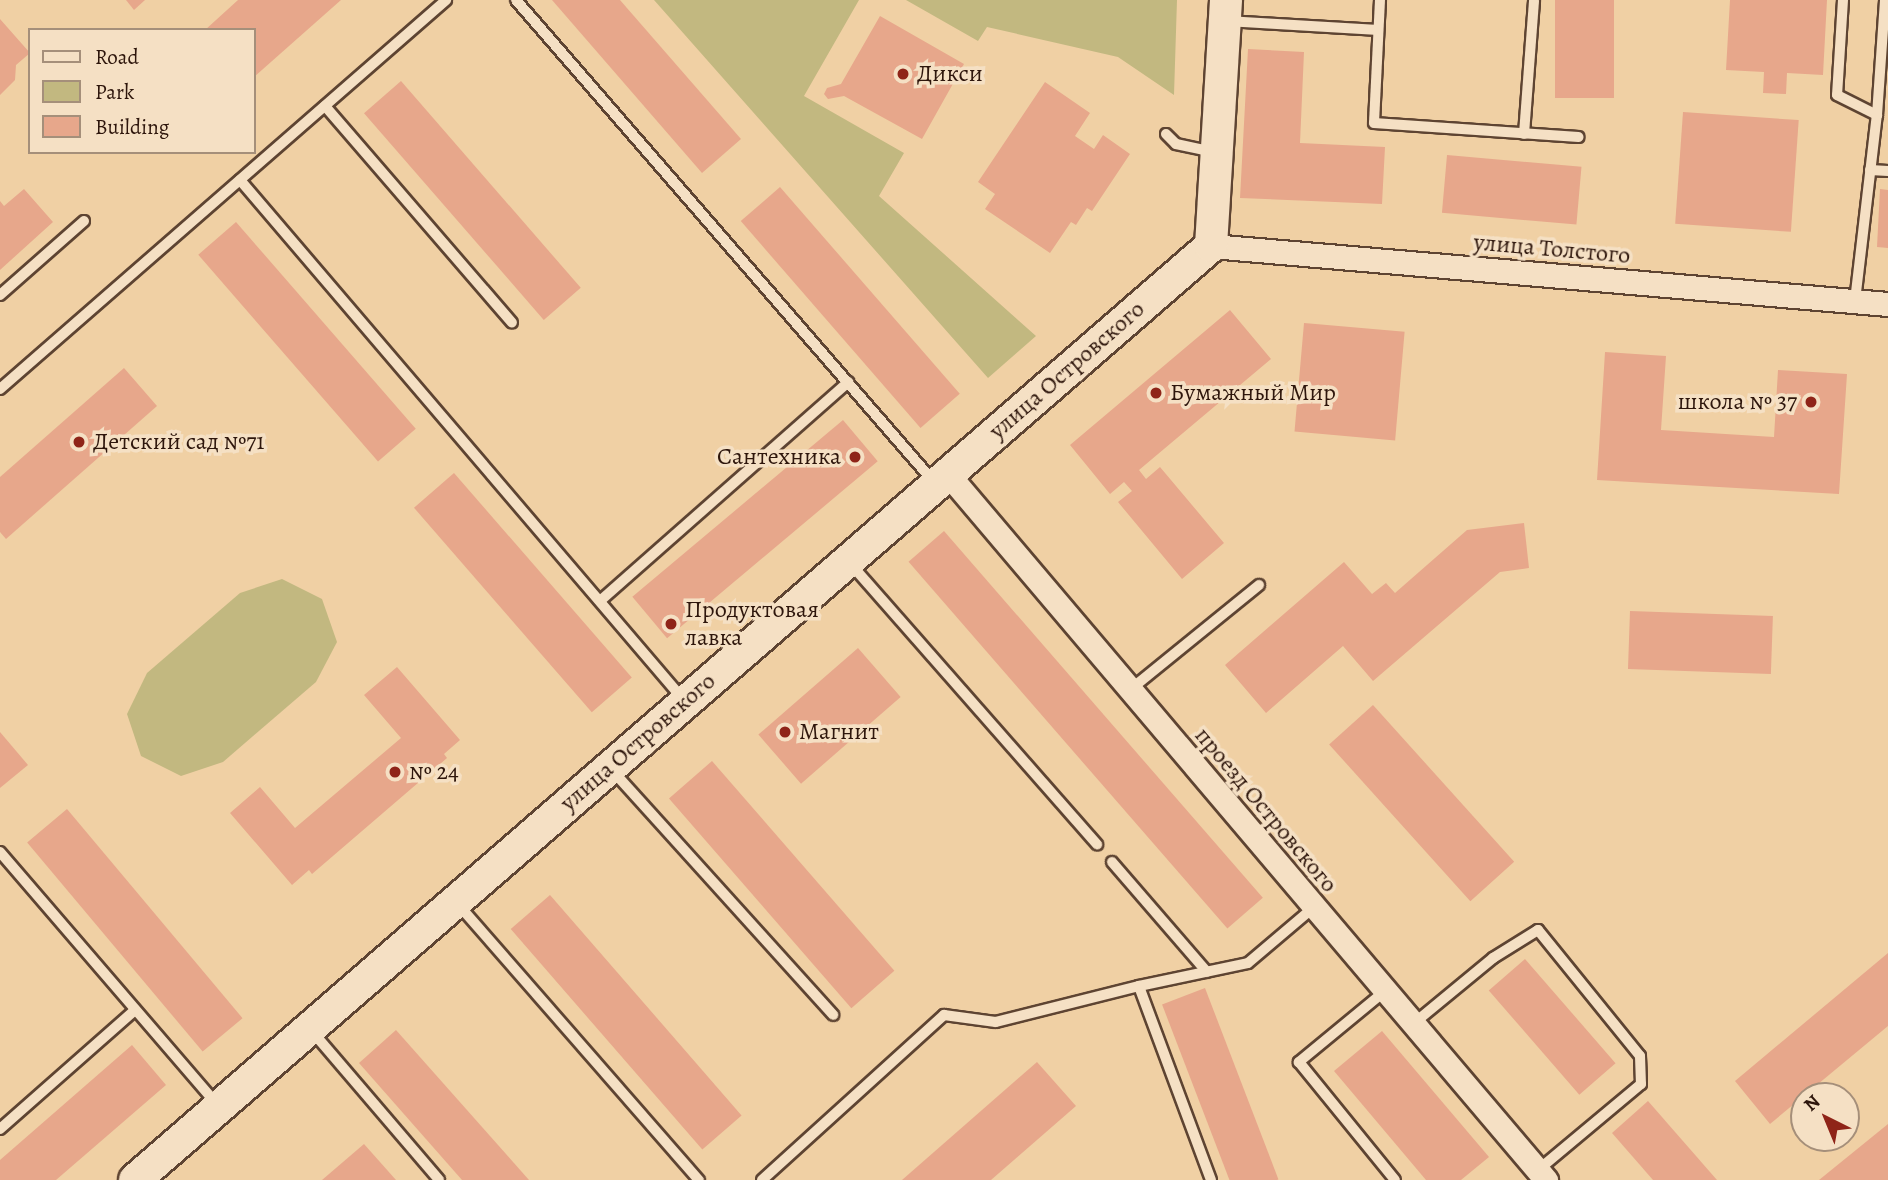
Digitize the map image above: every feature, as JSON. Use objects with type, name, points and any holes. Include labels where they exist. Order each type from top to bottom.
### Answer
[{"type":"street","points":[[1211,246],[1225,11]]},
{"type":"street","name":"улица Толстого","points":[[1211,246],[1888,304]]},
{"type":"street","name":"улица Островского","points":[[135,1180],[1211,246]]},
{"type":"street","name":"проезд Островского","points":[[941,478],[1131,689],[1542,1175]]},
{"type":"lane","points":[[0,389],[446,0]]},
{"type":"lane","points":[[516,0],[848,382],[941,478]]},
{"type":"lane","points":[[1380,0],[1374,123],[1580,137]]},
{"type":"lane","points":[[1524,134],[1534,0]]},
{"type":"lane","points":[[1843,0],[1837,95],[1877,115]]},
{"type":"lane","points":[[1855,301],[1877,115],[1885,0]]},
{"type":"lane","points":[[1225,11],[1378,30]]},
{"type":"lane","points":[[325,106],[512,323]]},
{"type":"lane","points":[[1166,134],[1176,144],[1216,152]]},
{"type":"lane","points":[[1870,170],[1888,172]]},
{"type":"lane","points":[[240,180],[685,701]]},
{"type":"lane","points":[[0,295],[84,220]]},
{"type":"lane","points":[[600,601],[848,382]]},
{"type":"lane","points":[[847,560],[1097,844]]},
{"type":"lane","points":[[1131,689],[1259,585]]},
{"type":"lane","points":[[609,767],[833,1016]]},
{"type":"lane","points":[[0,852],[219,1107]]},
{"type":"lane","points":[[1112,862],[1207,972]]},
{"type":"lane","points":[[455,901],[699,1180]]},
{"type":"lane","points":[[762,1180],[944,1015],[996,1022],[1139,986],[1248,963],[1314,907]]},
{"type":"lane","points":[[1413,1024],[1493,958],[1538,930],[1640,1056],[1641,1084],[1542,1175]]},
{"type":"lane","points":[[1139,986],[1212,1180]]},
{"type":"lane","points":[[1385,991],[1299,1062],[1395,1180]]},
{"type":"lane","points":[[0,1129],[135,1010]]},
{"type":"lane","points":[[309,1028],[439,1180]]},
{"type":"green space","points":[[654,0],[859,0],[804,96],[904,153],[879,196],[1036,336],[988,378]]},
{"type":"green space","points":[[906,0],[1177,0],[1174,95],[1118,57],[987,27],[978,41]]},
{"type":"green space","points":[[282,579],[322,599],[337,642],[316,682],[223,762],[181,776],[141,756],[127,714],[147,673],[240,593]]},
{"type":"building","points":[[126,0],[145,0],[134,10]]},
{"type":"building","points":[[238,0],[341,0],[256,75],[256,28],[207,28]]},
{"type":"building","points":[[552,0],[620,0],[741,139],[702,173]]},
{"type":"building","points":[[1555,0],[1614,0],[1614,98],[1555,98]]},
{"type":"building","points":[[1730,0],[1827,0],[1823,75],[1787,73],[1786,94],[1763,93],[1764,72],[1726,70]]},
{"type":"building","name":"Дикси","points":[[880,16],[964,64],[922,139],[844,96],[828,99],[824,94],[827,88],[841,84]]},
{"type":"building","points":[[0,19],[28,51],[28,55],[16,65],[15,80],[0,95]]},
{"type":"building","points":[[1248,49],[1304,52],[1300,143],[1385,147],[1382,204],[1240,198]]},
{"type":"building","points":[[401,81],[581,288],[544,320],[364,113]]},
{"type":"building","points":[[1045,82],[1090,113],[1075,136],[1094,149],[1103,135],[1130,154],[1092,211],[1087,208],[1076,225],[1071,222],[1050,253],[985,209],[995,194],[978,182]]},
{"type":"building","points":[[1683,112],[1799,120],[1791,232],[1675,224]]},
{"type":"building","points":[[1447,155],[1581,167],[1576,225],[1442,213]]},
{"type":"building","points":[[780,187],[960,394],[921,428],[741,221]]},
{"type":"building","points":[[24,189],[53,222],[0,270],[0,201],[4,206]]},
{"type":"building","points":[[1880,189],[1888,190],[1888,248],[1877,247]]},
{"type":"building","points":[[236,222],[416,429],[378,462],[198,255]]},
{"type":"building","points":[[1230,310],[1271,359],[1139,470],[1146,479],[1160,467],[1224,543],[1182,579],[1118,502],[1132,491],[1124,482],[1110,494],[1070,445]]},
{"type":"building","points":[[1304,323],[1405,332],[1395,440],[1295,432]]},
{"type":"building","name":"школа № 37","points":[[1605,352],[1666,356],[1661,430],[1774,437],[1778,370],[1847,374],[1839,494],[1597,480]]},
{"type":"building","name":"Детский сад №71","points":[[124,368],[157,406],[6,539],[0,532],[0,477]]},
{"type":"building","points":[[843,420],[878,461],[667,638],[632,597]]},
{"type":"building","points":[[454,473],[632,678],[592,712],[414,508]]},
{"type":"building","points":[[1524,523],[1529,568],[1500,572],[1373,681],[1343,646],[1266,713],[1225,665],[1344,562],[1372,594],[1386,583],[1395,593],[1467,530]]},
{"type":"building","points":[[944,531],[1263,898],[1227,929],[909,562]]},
{"type":"building","points":[[1630,611],[1773,616],[1771,674],[1628,669]]},
{"type":"building","points":[[858,648],[901,697],[801,784],[758,735]]},
{"type":"building","name":"№ 24","points":[[397,667],[460,740],[444,754],[447,758],[312,874],[309,870],[292,885],[230,813],[260,787],[295,828],[401,738],[364,695]]},
{"type":"building","points":[[1373,705],[1514,862],[1470,901],[1329,744]]},
{"type":"building","points":[[0,732],[28,765],[0,788]]},
{"type":"building","points":[[712,761],[894,971],[851,1008],[669,798]]},
{"type":"building","points":[[67,809],[242,1018],[203,1052],[27,842]]},
{"type":"building","points":[[550,895],[742,1115],[702,1149],[511,929]]},
{"type":"building","points":[[1888,953],[1888,1026],[1821,1082],[1790,1082],[1790,1107],[1770,1124],[1735,1081]]},
{"type":"building","points":[[1525,959],[1616,1063],[1579,1095],[1489,990]]},
{"type":"building","points":[[1205,988],[1278,1179],[1229,1180],[1162,1004]]},
{"type":"building","points":[[396,1030],[529,1180],[462,1180],[359,1063]]},
{"type":"building","points":[[1382,1031],[1489,1157],[1461,1180],[1426,1180],[1334,1071]]},
{"type":"building","points":[[132,1045],[166,1085],[56,1180],[0,1180],[0,1160]]},
{"type":"building","points":[[1037,1062],[1076,1106],[991,1180],[902,1180]]},
{"type":"building","points":[[1648,1101],[1717,1180],[1653,1180],[1612,1133]]},
{"type":"building","points":[[1888,1124],[1888,1180],[1819,1180],[1854,1152],[1860,1152],[1860,1147]]},
{"type":"building","points":[[364,1144],[396,1180],[322,1180]]},
{"type":"place","name":"Дикси","points":[[903,74]]},
{"type":"place","name":"Бумажный Мир","points":[[1156,393]]},
{"type":"place","name":"школа № 37","points":[[1811,402]]},
{"type":"place","name":"Детский сад №71","points":[[79,442]]},
{"type":"place","name":"Сантехника","points":[[855,457]]},
{"type":"place","name":"Продуктовая лавка","points":[[671,624]]},
{"type":"place","name":"Магнит","points":[[785,732]]},
{"type":"place","name":"№ 24","points":[[395,772]]}]
